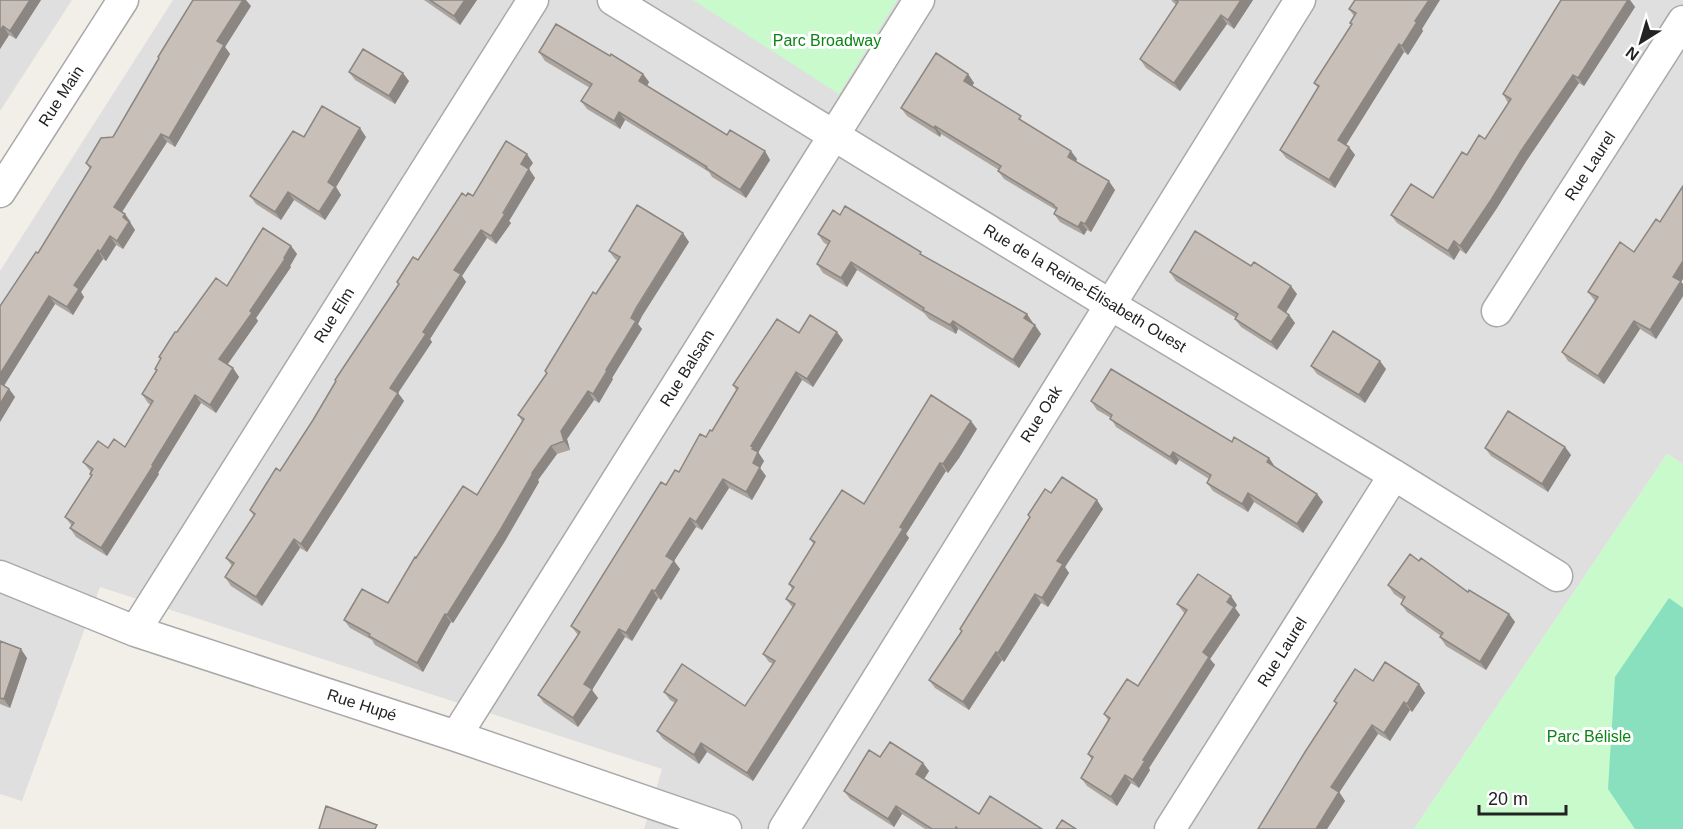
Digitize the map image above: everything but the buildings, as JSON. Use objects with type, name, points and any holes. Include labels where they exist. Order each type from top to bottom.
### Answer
[{"type":"street","name":"Rue Main","points":[[3,182],[123,0]]},
{"type":"street","name":"Rue Elm","points":[[135,631],[533,0]]},
{"type":"street","name":"Rue de la Reine-Élisabeth Ouest","points":[[614,0],[1557,576]]},
{"type":"street","name":"Rue Balsam","points":[[456,736],[919,0]]},
{"type":"street","name":"Rue Oak","points":[[784,829],[1300,0]]},
{"type":"street","name":"Rue Laurel","points":[[1497,311],[1683,21]]},
{"type":"street","name":"Rue Laurel","points":[[1170,829],[1394,475]]},
{"type":"street","name":"Rue Hupé","points":[[0,576],[135,631],[456,736],[726,829]]},
{"type":"shaded area","points":[[0,0],[72,0],[0,111]]},
{"type":"shaded area","points":[[173,0],[1683,0],[1683,464],[1667,454],[1414,829],[644,829],[662,769],[100,587],[22,801],[0,794],[0,271]]},
{"type":"green space","name":"Parc Broadway","points":[[693,0],[897,0],[839,94]]},
{"type":"green space","name":"Parc Bélisle","points":[[1667,454],[1683,464],[1683,829],[1414,829]]},
{"type":"green space","points":[[1669,598],[1683,608],[1683,829],[1635,829],[1608,789],[1615,677]]}]
